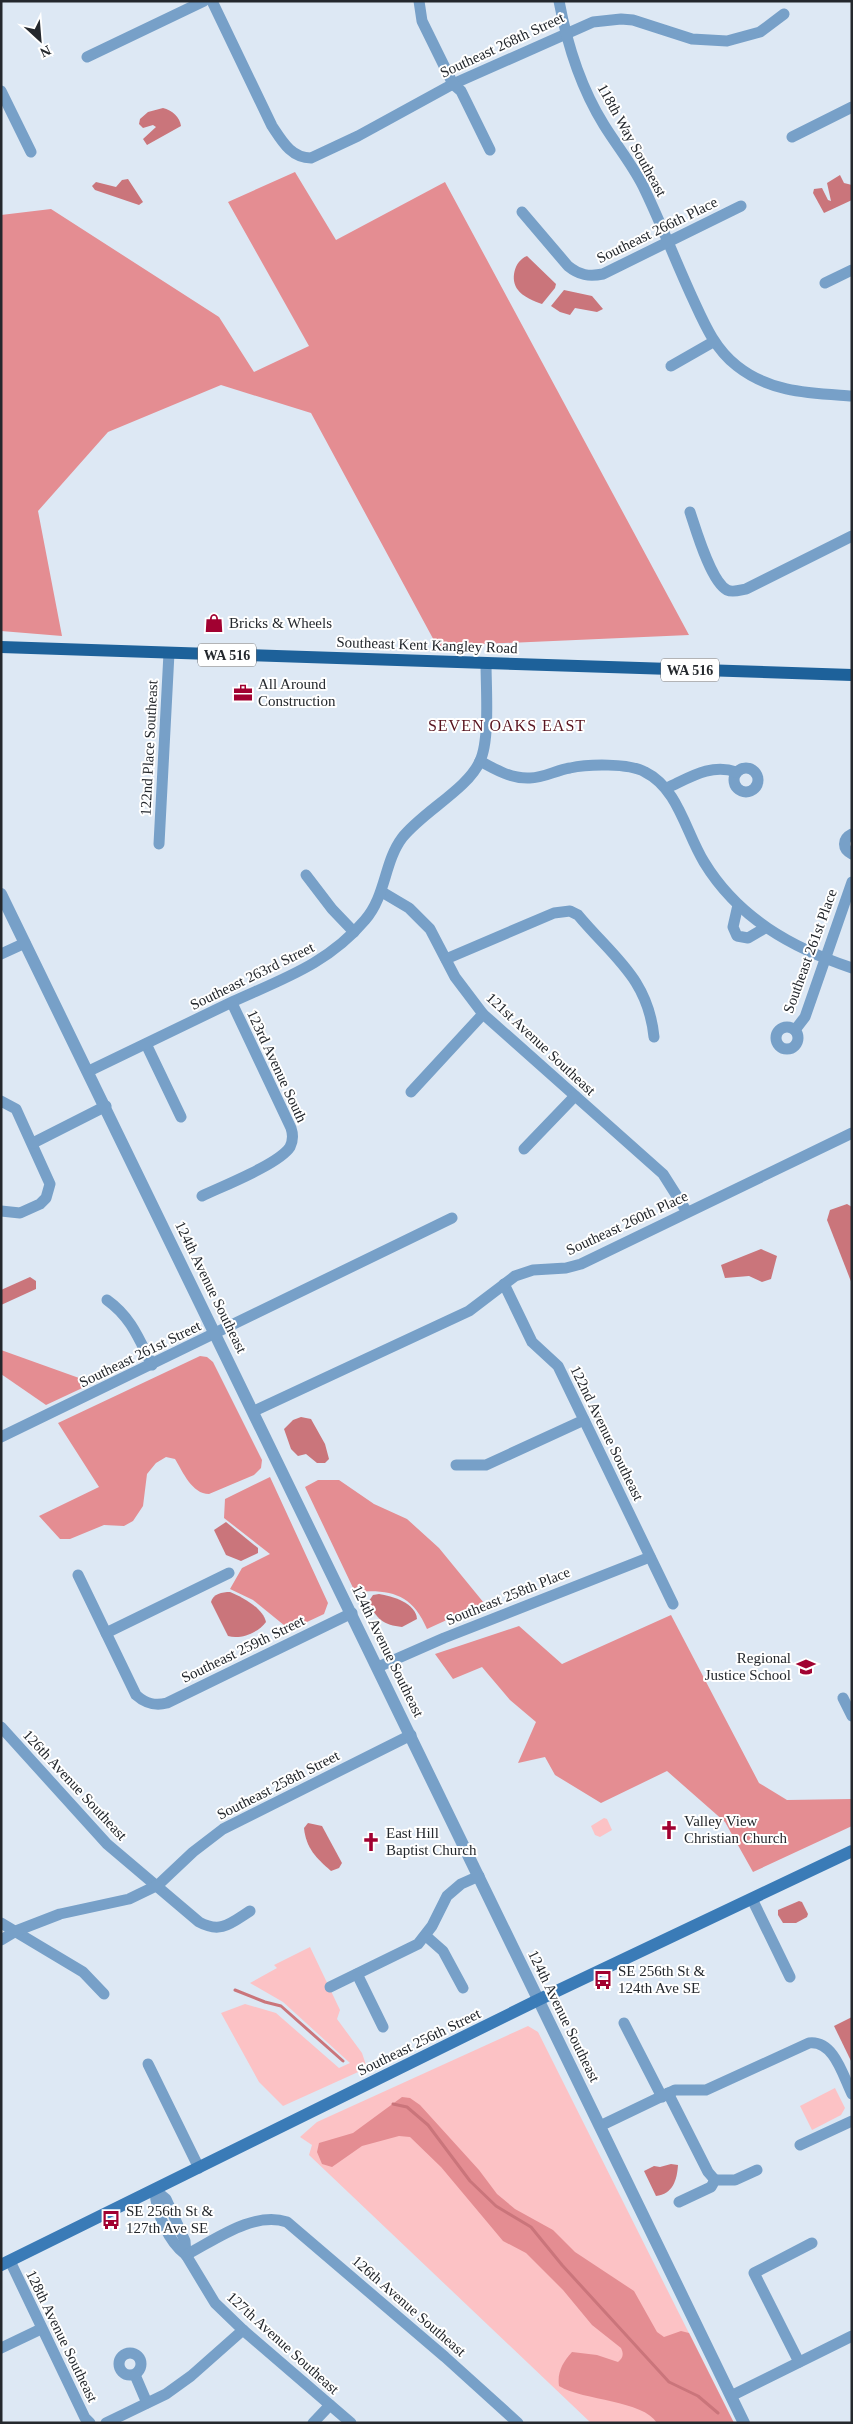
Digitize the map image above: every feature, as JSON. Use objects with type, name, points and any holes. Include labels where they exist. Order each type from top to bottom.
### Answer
[{"type":"main road","name":"Southeast Kent Kangley Road","points":[[1,647],[852,675]]},
{"type":"main road","name":"Southeast 256th Street","points":[[5,2263],[538,2000],[852,1851]]},
{"type":"street","points":[[87,57],[204,1]]},
{"type":"street","name":"Southeast 268th Street","points":[[212,1],[272,126],[282,142],[299,156],[311,158],[358,136],[453,84],[593,22],[622,19],[651,24],[692,39],[727,40],[760,32],[784,14]]},
{"type":"street","points":[[419,1],[422,21],[453,84],[461,91],[490,150]]},
{"type":"street","name":"118th Way Southeast","points":[[559,1],[565,33],[595,108],[643,186],[666,243],[713,342],[737,366],[754,378],[774,387],[795,392],[852,396]]},
{"type":"street","points":[[1,91],[31,152]]},
{"type":"street","points":[[792,136],[852,107]]},
{"type":"street","name":"Southeast 266th Place","points":[[522,212],[568,266],[577,273],[586,275],[603,274],[741,206]]},
{"type":"street","points":[[825,284],[852,270]]},
{"type":"street","points":[[671,366],[713,342]]},
{"type":"street","points":[[690,512],[716,579],[728,590],[736,591],[746,588],[852,536]]},
{"type":"street","name":"122nd Place Southeast","points":[[159,844],[169,653]]},
{"type":"street","points":[[486,663],[484,745],[480,762],[516,777],[531,778],[569,768],[624,766],[644,771],[667,788],[703,861],[717,882],[738,905],[765,928],[794,945],[852,968]]},
{"type":"street","name":"Southeast 263rd Street","points":[[89,1071],[322,960],[367,918],[382,892],[394,853],[401,839],[412,826],[472,774],[480,762]]},
{"type":"street","points":[[667,788],[706,771],[718,769],[736,772]]},
{"type":"street","points":[[852,834],[846,838],[844,844],[847,851],[852,854]]},
{"type":"street","points":[[306,874],[332,909],[354,932]]},
{"type":"street","name":"Southeast 261st Place","points":[[795,1030],[805,1017],[852,882]]},
{"type":"street","name":"121st Avenue Southeast","points":[[382,892],[420,917],[430,929],[466,993],[483,1014],[663,1174],[687,1212]]},
{"type":"street","name":"124th Avenue Southeast","points":[[1,894],[89,1071],[744,2423]]},
{"type":"street","points":[[738,905],[733,927],[737,936],[748,938],[765,928]]},
{"type":"street","points":[[446,959],[554,913],[570,911],[578,915],[624,963],[634,977],[650,1008],[654,1037]]},
{"type":"street","points":[[1,954],[25,943]]},
{"type":"street","name":"123rd Avenue South","points":[[202,1196],[277,1159],[289,1148],[292,1142],[291,1128],[232,1002]]},
{"type":"street","points":[[411,1092],[483,1014]]},
{"type":"street","points":[[146,1044],[181,1117]]},
{"type":"street","points":[[524,1149],[575,1096]]},
{"type":"street","points":[[1,1100],[16,1109],[50,1184],[46,1198],[40,1204],[20,1213],[1,1212]]},
{"type":"street","points":[[33,1143],[106,1106]]},
{"type":"street","name":"Southeast 260th Place","points":[[254,1411],[469,1311],[515,1276],[533,1270],[566,1268],[581,1264],[852,1133]]},
{"type":"street","name":"Southeast 261st Street","points":[[1,1437],[452,1218]]},
{"type":"street","name":"122nd Avenue Southeast","points":[[504,1284],[532,1342],[558,1366],[673,1604]]},
{"type":"street","points":[[107,1300],[122,1310],[129,1320],[152,1365]]},
{"type":"street","points":[[456,1465],[486,1466],[584,1420]]},
{"type":"street","name":"Southeast 258th Place","points":[[378,1667],[497,1616],[650,1557]]},
{"type":"street","points":[[78,1576],[106,1633],[229,1573]]},
{"type":"street","name":"Southeast 259th Street","points":[[106,1633],[136,1695],[147,1703],[159,1705],[167,1703],[352,1613]]},
{"type":"street","points":[[843,1698],[852,1716]]},
{"type":"street","name":"126th Avenue Southeast","points":[[1,1727],[107,1844],[158,1885],[199,1922],[210,1928],[225,1926],[250,1911]]},
{"type":"street","name":"Southeast 258th Street","points":[[1,1940],[16,1931],[60,1914],[129,1899],[158,1885],[193,1852],[223,1829],[411,1735]]},
{"type":"street","points":[[330,1987],[413,1948],[426,1936],[447,1896],[461,1884],[479,1876]]},
{"type":"street","points":[[752,1899],[790,1977]]},
{"type":"street","points":[[1,1923],[84,1972],[104,1994]]},
{"type":"street","points":[[426,1936],[443,1951],[463,1988]]},
{"type":"street","points":[[357,1974],[383,2027]]},
{"type":"street","points":[[624,2023],[708,2172],[715,2180],[735,2180],[757,2170]]},
{"type":"street","points":[[600,2126],[665,2095],[680,2090],[706,2090],[813,2042],[822,2044],[829,2050],[852,2094]]},
{"type":"street","points":[[148,2064],[199,2168]]},
{"type":"street","points":[[800,2145],[852,2120]]},
{"type":"street","points":[[679,2202],[711,2187],[715,2180]]},
{"type":"street","name":"127th Avenue Southeast","points":[[155,2190],[166,2199],[185,2241],[186,2255],[215,2303],[243,2330],[351,2423]]},
{"type":"street","name":"126th Avenue Southeast","points":[[186,2255],[240,2227],[259,2220],[276,2219],[287,2222],[518,2423]]},
{"type":"street","points":[[799,2362],[754,2273],[812,2243]]},
{"type":"street","name":"128th Avenue Southeast","points":[[5,2263],[41,2329],[85,2418],[90,2423]]},
{"type":"street","points":[[1,2348],[41,2329]]},
{"type":"street","points":[[106,2423],[166,2394],[191,2376],[243,2330]]},
{"type":"street","points":[[731,2396],[852,2336]]},
{"type":"street","points":[[135,2375],[147,2403]]},
{"type":"street","points":[[313,2423],[330,2404]]},
{"type":"shaded area","points":[[163,108],[175,114],[181,126],[147,145],[143,139],[156,127],[153,125],[143,128],[139,124],[140,119],[148,112]]},
{"type":"shaded area","points":[[295,172],[336,240],[445,182],[689,635],[437,646],[311,413],[221,385],[108,432],[38,511],[62,636],[1,631],[1,215],[51,209],[219,317],[254,372],[309,346],[228,202]]},
{"type":"shaded area","points":[[840,175],[844,183],[852,185],[852,200],[824,213],[813,193],[814,189],[822,188],[828,200],[831,201],[827,183]]},
{"type":"shaded area","points":[[128,179],[143,202],[139,205],[95,190],[92,186],[96,182],[116,187],[122,180]]},
{"type":"shaded area","points":[[527,256],[556,284],[542,304],[526,297],[520,292],[514,281],[516,266]]},
{"type":"shaded area","points":[[564,290],[592,296],[603,309],[597,312],[575,308],[570,315],[560,312],[551,306]]},
{"type":"shaded area","points":[[847,1204],[852,1207],[852,1284],[827,1220],[830,1210]]},
{"type":"shaded area","points":[[761,1249],[777,1256],[771,1279],[762,1282],[749,1276],[725,1278],[721,1265]]},
{"type":"shaded area","points":[[30,1277],[36,1281],[36,1289],[1,1305],[1,1290]]},
{"type":"shaded area","points":[[1,1350],[93,1383],[46,1405],[1,1374]]},
{"type":"shaded area","points":[[200,1356],[207,1357],[213,1362],[262,1460],[261,1468],[254,1475],[209,1494],[203,1493],[193,1486],[175,1459],[166,1457],[156,1463],[147,1474],[143,1506],[133,1521],[124,1526],[104,1525],[70,1539],[60,1539],[39,1516],[99,1487],[58,1423]]},
{"type":"shaded area","points":[[301,1417],[311,1419],[325,1444],[329,1459],[325,1463],[317,1463],[306,1454],[298,1456],[291,1449],[284,1429],[293,1420]]},
{"type":"shaded area","points":[[270,1477],[328,1603],[324,1614],[290,1630],[253,1600],[230,1589],[242,1568],[270,1554],[224,1518],[225,1499]]},
{"type":"shaded area","points":[[318,1480],[339,1480],[374,1504],[407,1519],[439,1548],[484,1603],[427,1629],[414,1608],[399,1596],[390,1593],[368,1591],[355,1592],[305,1487]]},
{"type":"shaded area","points":[[226,1522],[258,1548],[258,1553],[241,1561],[226,1555],[214,1530]]},
{"type":"shaded area","points":[[230,1592],[246,1600],[261,1612],[266,1622],[263,1626],[244,1636],[228,1636],[211,1602],[218,1594]]},
{"type":"shaded area","points":[[379,1594],[402,1601],[416,1613],[417,1619],[402,1627],[385,1623],[377,1617],[369,1601],[373,1595]]},
{"type":"shaded area","points":[[671,1615],[759,1783],[787,1800],[852,1799],[852,1826],[753,1872],[725,1822],[667,1771],[601,1803],[555,1775],[545,1757],[518,1763],[536,1722],[510,1700],[482,1667],[453,1679],[435,1654],[519,1626],[562,1664]]},
{"type":"shaded area","points":[[604,1818],[607,1819],[612,1830],[600,1837],[595,1835],[591,1826]]},
{"type":"shaded area","points":[[308,1823],[322,1826],[342,1863],[339,1868],[331,1871],[309,1847],[304,1828]]},
{"type":"shaded area","points":[[799,1901],[802,1902],[808,1914],[807,1917],[796,1923],[783,1923],[778,1915],[778,1910]]},
{"type":"shaded area","points":[[310,1947],[340,2010],[337,2019],[362,2053],[367,2068],[283,2106],[259,2082],[221,2013],[245,2004],[276,2013],[339,2068],[350,2063],[283,2002],[250,1983],[277,1968],[274,1965]]},
{"type":"shaded area","points":[[852,2017],[852,2063],[834,2026]]},
{"type":"shaded area","points":[[528,2026],[538,2032],[734,2423],[591,2423],[309,2155],[312,2145],[300,2137],[317,2122]]},
{"type":"shaded area","points":[[835,2088],[845,2108],[841,2115],[812,2130],[800,2106]]},
{"type":"shaded area","points":[[402,2097],[410,2098],[420,2105],[479,2170],[497,2194],[515,2209],[553,2230],[575,2252],[634,2291],[657,2332],[664,2337],[681,2331],[689,2333],[734,2423],[657,2423],[650,2415],[626,2405],[583,2395],[559,2386],[561,2367],[572,2352],[597,2355],[618,2362],[622,2356],[621,2348],[592,2325],[563,2290],[526,2253],[503,2241],[441,2167],[410,2137],[399,2136],[362,2146],[332,2167],[322,2164],[317,2152],[319,2143],[353,2133]]},
{"type":"shaded area","points":[[671,2164],[678,2165],[675,2181],[670,2189],[662,2195],[656,2196],[644,2171],[654,2166],[660,2167]]},
{"type":"waterway","points":[[235,1990],[281,2006],[343,2061]]},
{"type":"waterway","points":[[393,2104],[407,2107],[428,2125],[470,2181],[496,2206],[531,2227],[562,2265],[669,2382],[698,2396],[718,2413]]},
{"type":"place","name":"Bricks & Wheels","points":[[214,623]]},
{"type":"place","name":"All Around Construction","points":[[243,693]]},
{"type":"place","name":"Regional Justice School","points":[[806,1667]]},
{"type":"place","name":"Valley View Christian Church","points":[[669,1830]]},
{"type":"place","name":"East Hill Baptist Church","points":[[371,1842]]},
{"type":"place","name":"SE 256th St & 124th Ave SE","points":[[603,1980]]},
{"type":"place","name":"SE 256th St & 127th Ave SE","points":[[111,2220]]},
{"type":"district","name":"SEVEN OAKS EAST","points":[[507,725]]}]
